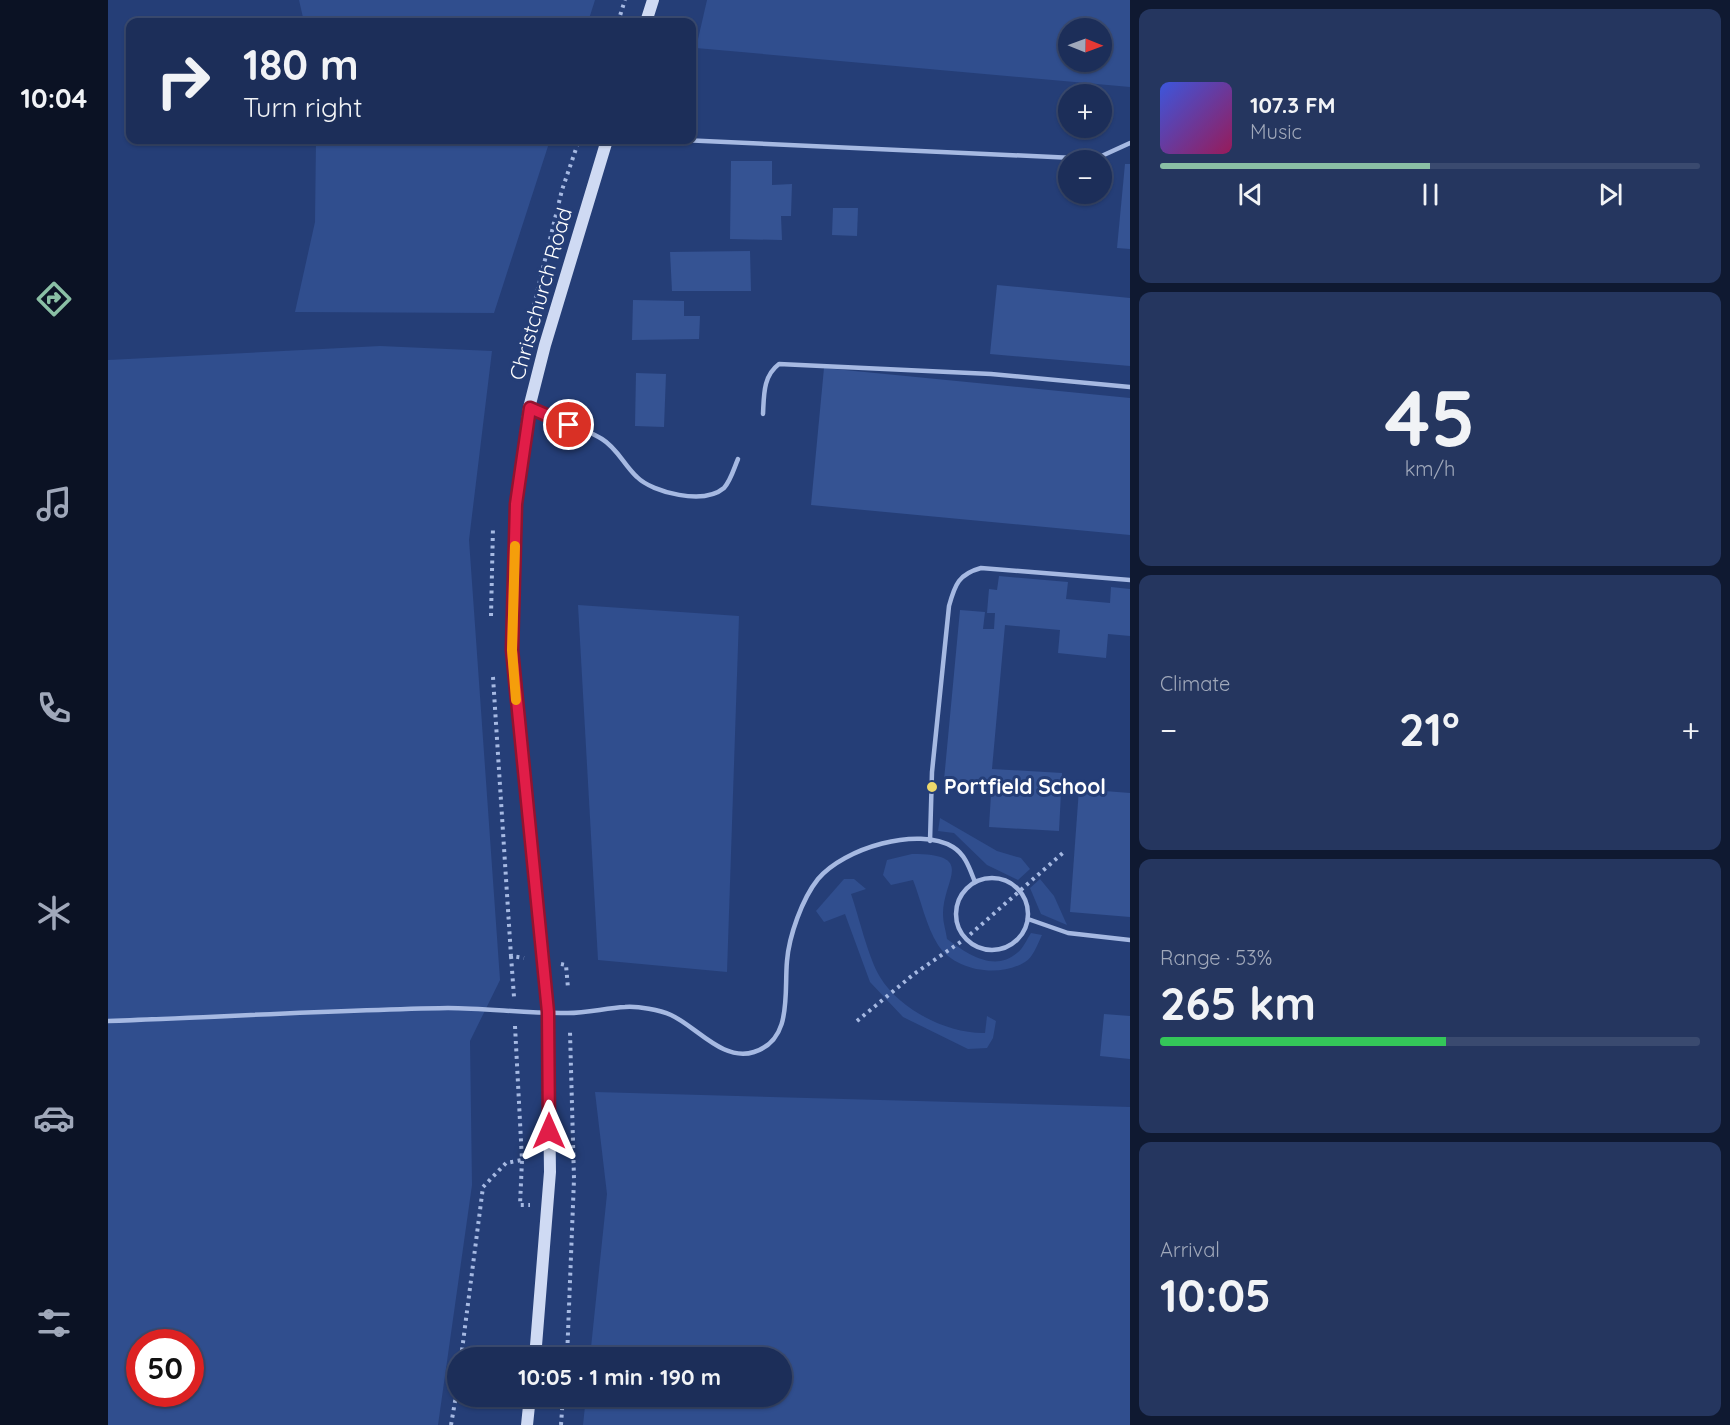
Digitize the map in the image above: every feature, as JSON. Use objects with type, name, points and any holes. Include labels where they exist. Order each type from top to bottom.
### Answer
[{"type":"main road","points":[[647,18],[653,0]]},
{"type":"main road","name":"Christchurch Road","points":[[536,1347],[550,1172],[548,1012],[512,650],[516,504],[530,408],[545,345],[606,144]]},
{"type":"main road","points":[[527,1425],[529,1407]]},
{"type":"lane","points":[[696,141],[1095,159],[1130,143]]},
{"type":"lane","points":[[763,414],[765,387],[773,369],[780,364],[991,374],[1130,387]]},
{"type":"lane","points":[[530,408],[602,439],[637,477],[661,491],[690,496],[717,492],[724,487],[738,459]]},
{"type":"lane","points":[[930,841],[932,772],[949,606],[954,588],[966,572],[981,568],[1130,580]]},
{"type":"lane","points":[[108,1021],[446,1008],[569,1013],[628,1007],[671,1015],[726,1051],[752,1053],[772,1044],[781,1026],[785,1010],[789,949],[797,921],[818,879],[842,859],[887,841],[930,841],[953,847],[968,862],[975,882]]},
{"type":"lane","points":[[994,878],[1003,879],[1019,889],[1028,908],[1028,919],[1019,939],[999,950],[977,948],[965,939],[956,921],[956,909],[966,889],[975,882],[994,878]]},
{"type":"lane","points":[[1028,919],[1068,933],[1130,940]]},
{"type":"path","points":[[619,18],[626,0]]},
{"type":"path","points":[[857,1021],[914,974],[965,939],[1019,889],[1064,852]]},
{"type":"path","points":[[462,1347],[483,1187],[506,1163],[522,1160],[511,956]]},
{"type":"path","points":[[451,1425],[454,1407]]},
{"type":"path","points":[[561,1425],[562,1407]]},
{"type":"shaded area","points":[[299,0],[595,0],[589,18],[303,18]]},
{"type":"shaded area","points":[[707,0],[1130,0],[1130,87],[696,48]]},
{"type":"shaded area","points":[[316,144],[549,144],[494,313],[295,312],[315,222]]},
{"type":"shaded area","points":[[380,346],[492,351],[469,540],[500,980],[470,1041],[472,1185],[449,1347],[447,1347],[438,1425],[108,1425],[108,360]]},
{"type":"shaded area","points":[[578,605],[739,616],[727,972],[598,960]]},
{"type":"shaded area","points":[[940,818],[997,851],[1021,858],[1030,869],[1018,880],[987,865],[954,833],[938,831]]},
{"type":"shaded area","points":[[912,854],[932,855],[945,859],[951,864],[952,871],[943,915],[947,939],[971,955],[990,961],[999,961],[1008,959],[1019,951],[1031,933],[1042,935],[1030,957],[1014,967],[991,971],[966,966],[946,954],[930,930],[913,880],[891,885],[883,875],[887,860]]},
{"type":"shaded area","points":[[844,879],[854,879],[866,889],[851,894],[872,959],[880,977],[889,989],[900,1000],[926,1018],[956,1029],[985,1033],[987,1016],[996,1021],[993,1038],[987,1048],[968,1049],[903,1017],[870,982],[845,914],[824,922],[816,911]]},
{"type":"shaded area","points":[[1040,879],[1054,896],[1067,925],[1041,914],[1030,888]]},
{"type":"shaded area","points":[[595,1092],[1130,1107],[1130,1425],[583,1425],[585,1407],[792,1407],[792,1347],[591,1347],[607,1194]]},
{"type":"building","points":[[731,161],[772,161],[772,185],[792,184],[791,216],[781,216],[782,240],[730,239]]},
{"type":"building","points":[[1125,164],[1130,164],[1130,249],[1117,248]]},
{"type":"building","points":[[833,208],[858,208],[857,236],[832,235]]},
{"type":"building","points":[[750,251],[751,291],[672,291],[670,252]]},
{"type":"building","points":[[997,285],[1130,298],[1130,366],[990,354]]},
{"type":"building","points":[[633,300],[684,301],[684,316],[700,316],[699,339],[632,340]]},
{"type":"building","points":[[824,368],[1130,398],[1130,535],[811,505]]},
{"type":"building","points":[[636,373],[666,374],[664,427],[635,426]]},
{"type":"building","points":[[999,576],[1068,582],[1066,599],[1110,603],[1111,587],[1130,589],[1130,636],[1108,634],[1106,658],[1058,653],[1060,630],[1005,625],[992,769],[1062,773],[1059,831],[989,827],[992,778],[991,784],[944,780],[960,610],[985,612],[983,629],[994,629],[995,613],[987,613],[989,589],[997,590]]},
{"type":"building","points":[[1079,789],[1130,793],[1130,917],[1070,912]]},
{"type":"building","points":[[1104,1014],[1130,1016],[1130,1059],[1100,1056]]},
{"type":"slow traffic","points":[[515,546],[512,650],[516,700]]},
{"type":"place","name":"Portfield School","points":[[932,787]]},
{"type":"route","points":[[549,1131],[548,1012],[512,650],[516,504],[530,408],[569,425]]}]
